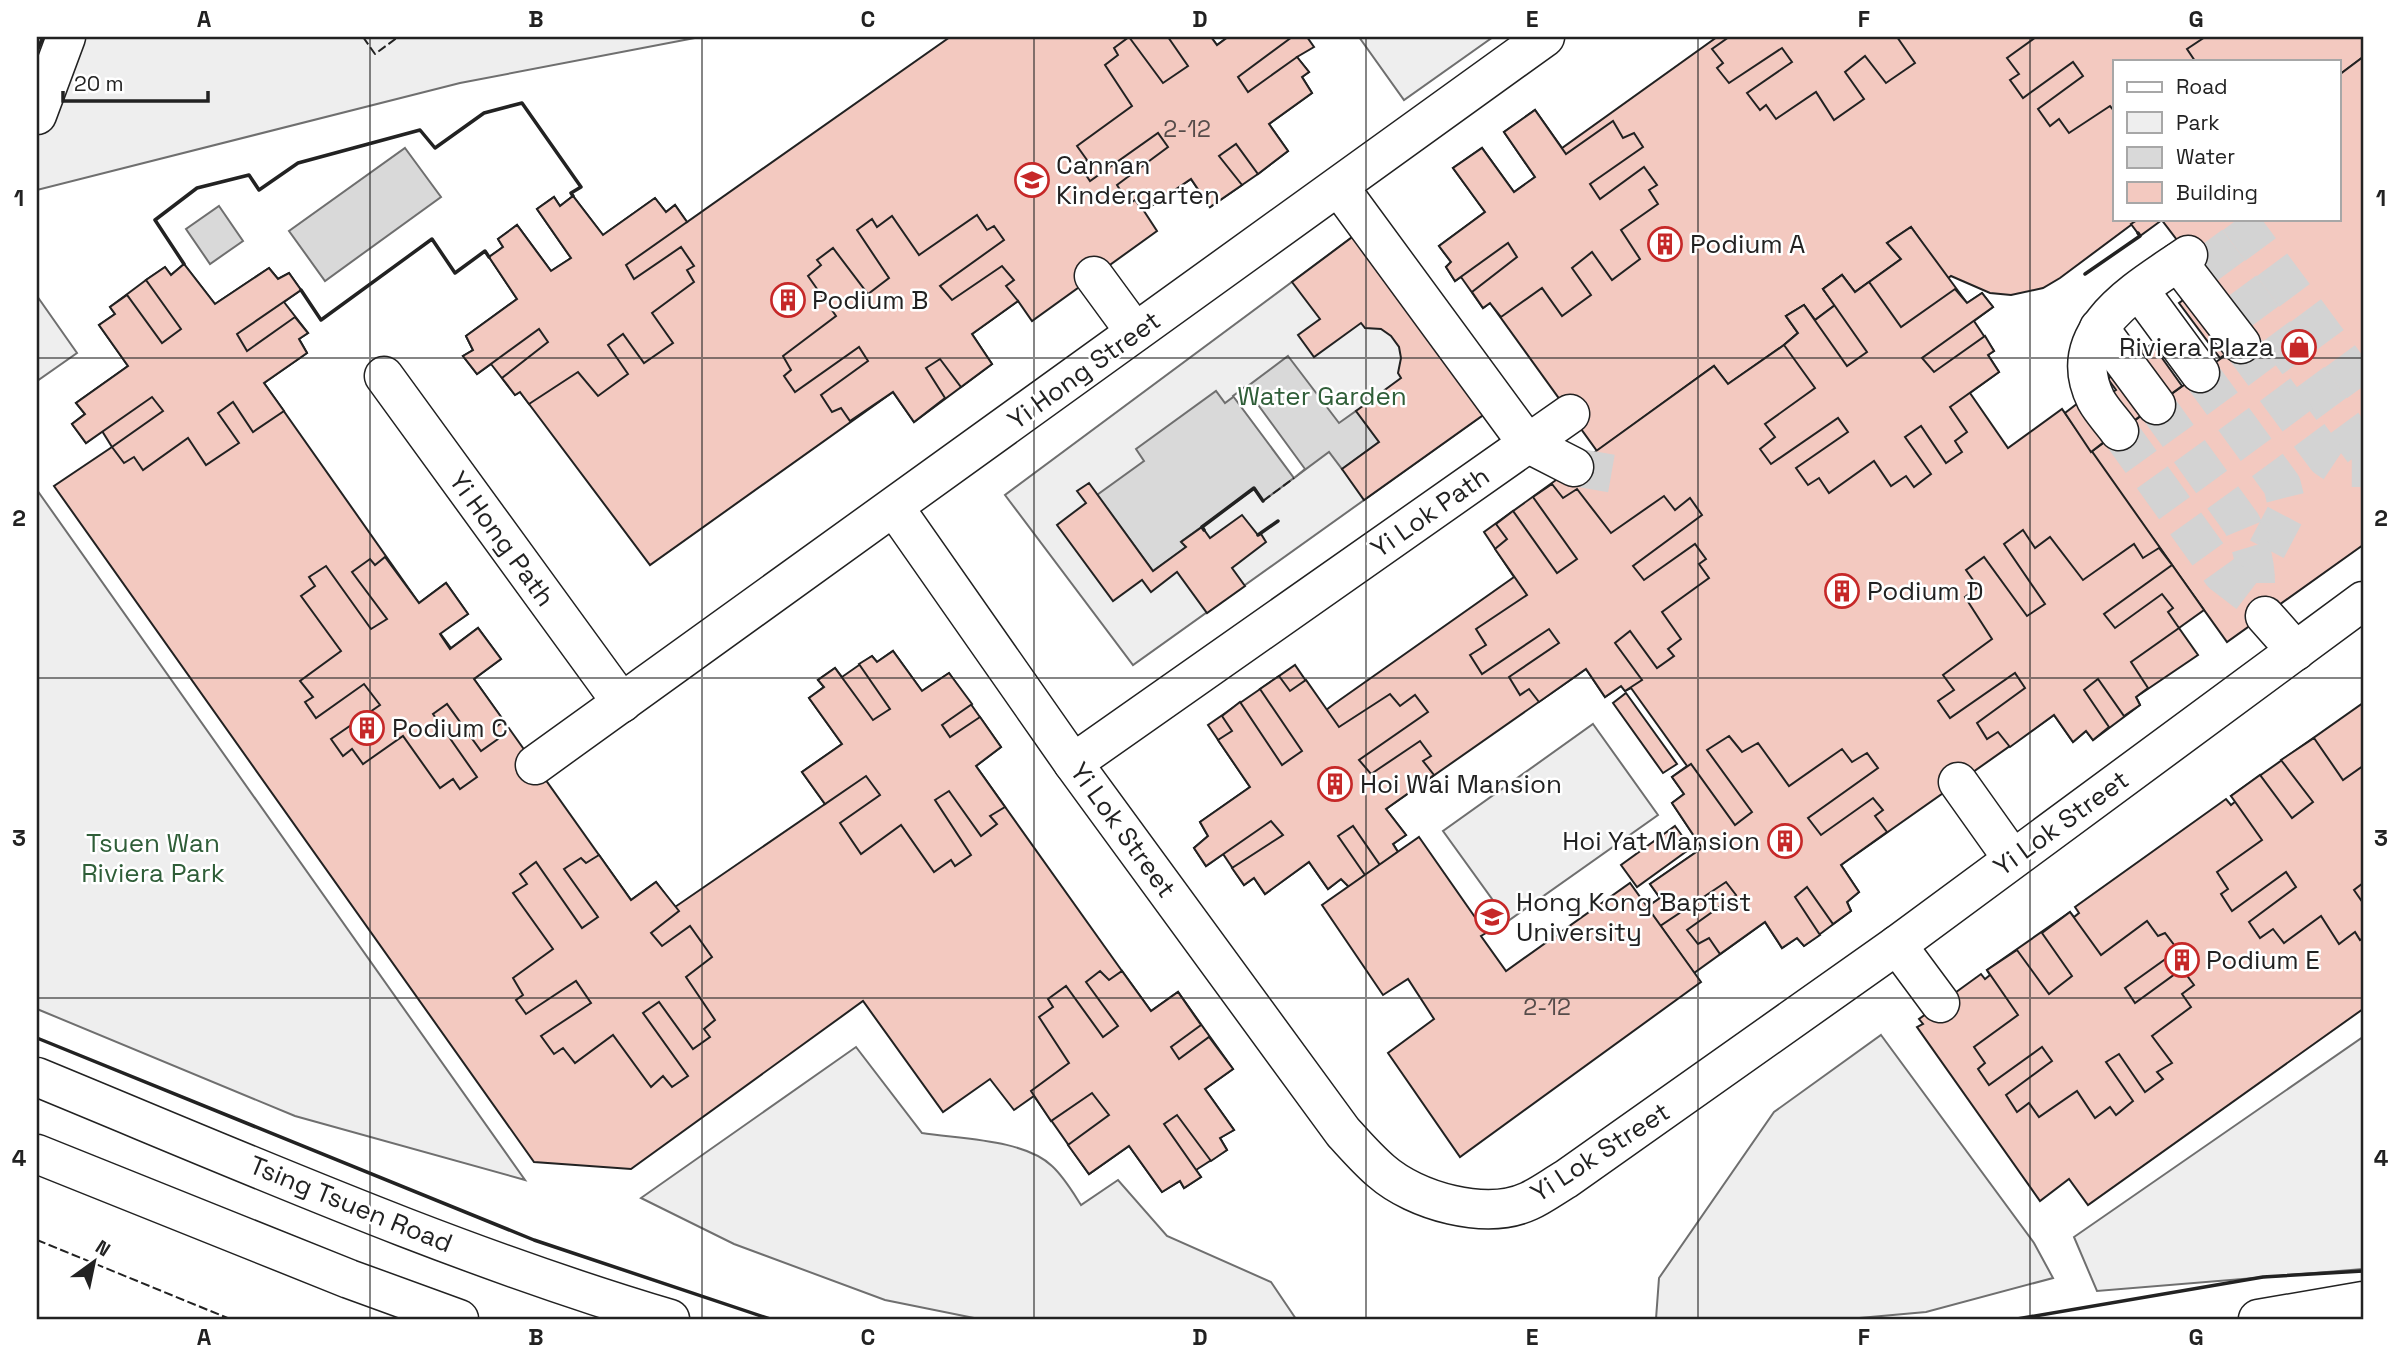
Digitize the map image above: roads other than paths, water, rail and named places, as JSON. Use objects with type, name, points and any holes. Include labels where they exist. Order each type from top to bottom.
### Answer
[{"type":"street","points":[[37,115],[66,37]]},
{"type":"street","name":"Yi Hong Street","points":[[535,765],[1545,37]]},
{"type":"street","points":[[1339,187],[1527,443],[1574,467]]},
{"type":"street","points":[[2119,431],[2096,400],[2088,363],[2090,346],[2099,328],[2114,309],[2183,258],[2241,344]]},
{"type":"street","points":[[1094,276],[1135,332]]},
{"type":"street","points":[[2139,290],[2200,373]]},
{"type":"street","points":[[2099,328],[2156,405]]},
{"type":"street","name":"Yi Hong Path","points":[[384,376],[622,703]]},
{"type":"street","name":"Yi Lok Path","points":[[1073,763],[1570,414]]},
{"type":"street","name":"Yi Lok Street","points":[[894,507],[1073,763],[1343,1132],[1382,1173],[1421,1195],[1461,1207],[1495,1210],[1528,1202],[1566,1179],[1897,945],[2363,601]]},
{"type":"street","points":[[2265,616],[2296,651]]},
{"type":"street","points":[[1958,782],[2012,858]]},
{"type":"street","points":[[1897,945],[1940,1003]]},
{"type":"street","name":"Tsing Tsuen Road","points":[[37,1077],[374,1215],[522,1270],[670,1319]]},
{"type":"street","points":[[37,1154],[349,1279],[458,1319]]},
{"type":"street","points":[[2258,1319],[2363,1301]]},
{"type":"water","points":[[405,148],[441,197],[325,281],[289,231]]},
{"type":"water","points":[[219,206],[243,241],[210,264],[186,229]]},
{"type":"water","points":[[1288,356],[1339,423],[1356,411],[1379,442],[1342,469],[1329,452],[1263,501],[1254,489],[1182,541],[1186,547],[1153,571],[1097,495],[1144,461],[1136,449],[1216,391],[1225,403]]},
{"type":"tunnel","points":[[2239,220],[2363,388]]},
{"type":"tunnel","points":[[2207,241],[2363,451]]},
{"type":"tunnel","points":[[2241,344],[2326,458],[2341,468],[2363,468]]},
{"type":"tunnel","points":[[2200,373],[2282,485],[2288,509],[2256,570]]},
{"type":"tunnel","points":[[2156,405],[2242,524],[2252,553],[2256,583]]},
{"type":"tunnel","points":[[2119,431],[2222,574],[2256,600],[2265,616]]},
{"type":"tunnel","points":[[1574,467],[1614,474]]},
{"type":"place","name":"Cannan Kindergarten","points":[[1032,180]]},
{"type":"place","name":"Podium A","points":[[1665,244]]},
{"type":"place","name":"Podium B","points":[[788,300]]},
{"type":"place","name":"Riviera Plaza","points":[[2299,347]]},
{"type":"place","name":"Podium D","points":[[1842,591]]},
{"type":"place","name":"Podium C","points":[[367,728]]},
{"type":"place","name":"Hoi Wai Mansion","points":[[1335,784]]},
{"type":"place","name":"Hoi Yat Mansion","points":[[1785,841]]},
{"type":"place","name":"Hong Kong Baptist University","points":[[1492,917]]},
{"type":"place","name":"Podium E","points":[[2182,960]]},
{"type":"park label","name":"Water Garden","points":[[1322,396]]},
{"type":"park label","name":"Tsuen Wan Riviera Park","points":[[153,858]]}]
